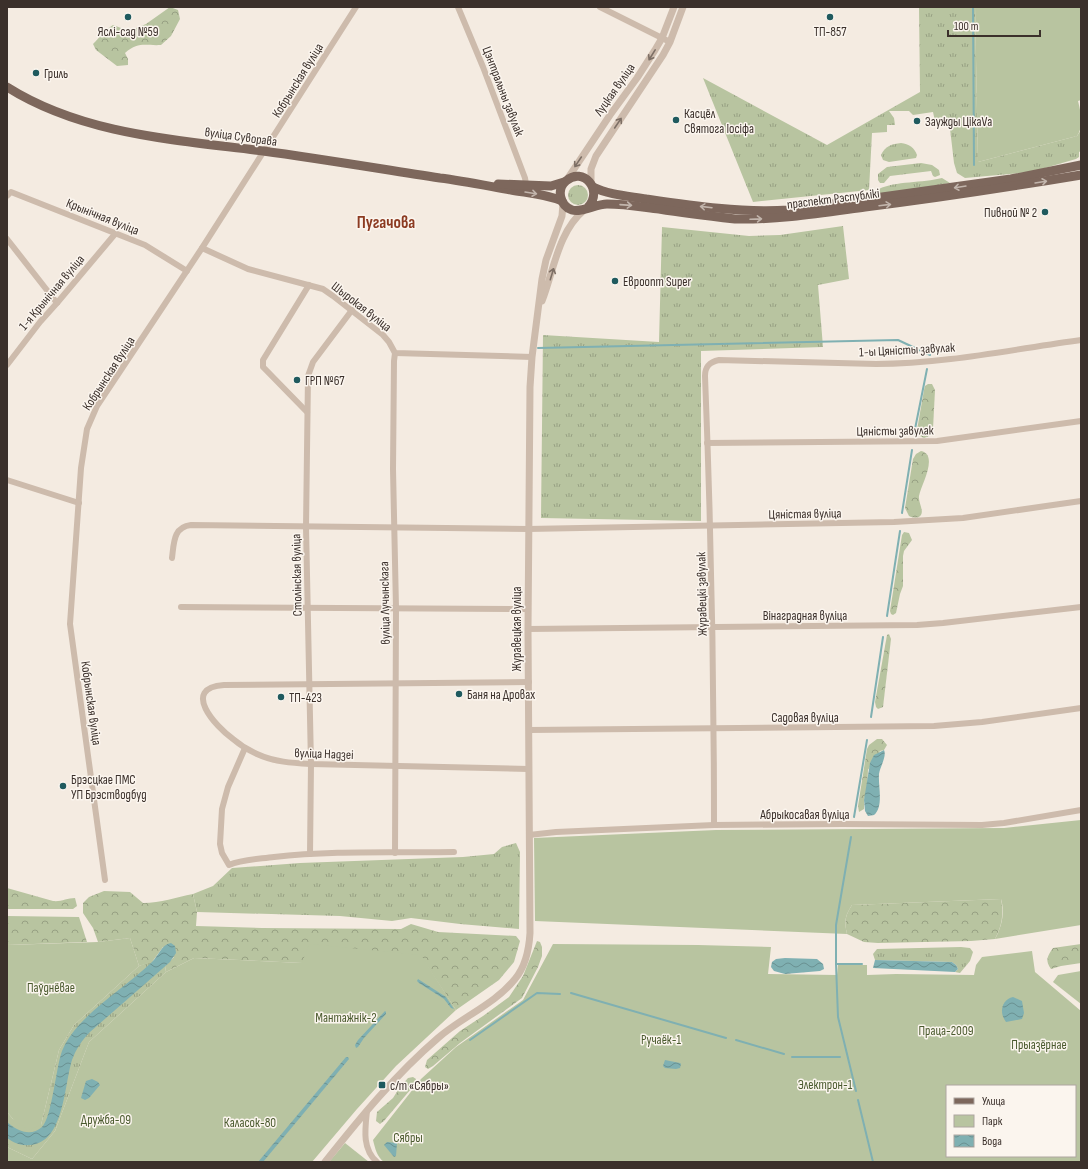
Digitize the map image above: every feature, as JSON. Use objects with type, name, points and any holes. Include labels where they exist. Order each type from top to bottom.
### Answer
[{"type":"main road","name":"вуліца Суворава","points":[[7,87],[49,108],[86,122],[138,134],[203,144],[264,151],[478,184],[546,196],[562,202]]},
{"type":"main road","name":"праспект Рэспублікі","points":[[565,181],[576,176],[581,177],[605,192],[664,202],[737,211],[768,211],[804,208],[1011,179],[1081,165]]},
{"type":"main road","name":"праспект Рэспублікі","points":[[562,202],[567,208],[578,211],[604,204],[628,205],[735,219],[766,219],[934,198],[1081,175]]},
{"type":"main road","name":"вуліца Суворава","points":[[478,184],[526,184],[551,186],[565,181]]},
{"type":"main road","points":[[562,202],[560,191],[565,181]]},
{"type":"main road","points":[[586,209],[594,198],[592,185]]},
{"type":"street","name":"Кобрынская вуліца","points":[[105,880],[70,624],[81,468],[87,429],[98,406],[202,248],[356,7]]},
{"type":"street","name":"Цэнтральны завулак","points":[[458,7],[494,96],[526,184]]},
{"type":"street","points":[[600,7],[670,42]]},
{"type":"street","name":"Луцкая вуліца","points":[[565,181],[637,78],[662,38],[674,7]]},
{"type":"street","name":"Луцкая вуліца","points":[[592,185],[591,169],[596,156],[663,55],[670,42],[683,7]]},
{"type":"street","name":"Крынічная вуліца","points":[[7,196],[11,192],[145,245],[187,271]]},
{"type":"street","name":"Журавецкая вуліца","points":[[325,1162],[367,1111],[403,1071],[438,1038],[486,1004],[514,980],[523,966],[529,947],[528,529],[532,357],[542,279],[546,260],[560,222],[562,202]]},
{"type":"street","name":"Журавецкая вуліца","points":[[538,310],[566,234],[572,223],[586,209]]},
{"type":"street","name":"1-я Крынічная вуліца","points":[[7,365],[32,331],[115,234]]},
{"type":"street","points":[[7,239],[57,303]]},
{"type":"street","name":"Шырокая вуліца","points":[[202,248],[248,269],[269,276],[318,287],[328,292],[386,338],[395,353]]},
{"type":"street","points":[[306,412],[266,370],[263,360],[309,285]]},
{"type":"street","name":"Столінская вуліца","points":[[310,854],[311,764],[308,683],[306,527],[306,412],[308,376],[311,366],[352,310]]},
{"type":"street","name":"1-ы Цяністы завулак","points":[[709,364],[719,360],[894,364],[971,356],[1081,340]]},
{"type":"street","points":[[395,353],[532,357]]},
{"type":"street","name":"вуліца Лучынскага","points":[[395,353],[393,423],[396,608],[395,853]]},
{"type":"street","name":"Журавецкі завулак","points":[[709,364],[706,369],[705,376],[710,526],[714,729],[714,825]]},
{"type":"street","name":"Цяністы завулак","points":[[707,443],[938,441],[1081,421]]},
{"type":"street","points":[[7,480],[79,503]]},
{"type":"street","name":"Цяністая вуліца","points":[[172,558],[174,540],[177,533],[181,528],[188,526],[528,529],[928,521],[963,518],[1081,502]]},
{"type":"street","points":[[181,607],[528,609]]},
{"type":"street","name":"Вінаградная вуліца","points":[[528,629],[930,625],[1081,607]]},
{"type":"street","name":"вуліца Надзеі","points":[[528,769],[311,764],[276,760],[264,757],[245,748],[229,736],[208,713],[202,700],[206,691],[218,685],[529,682]]},
{"type":"street","name":"Садовая вуліца","points":[[529,730],[934,726],[982,722],[1081,708]]},
{"type":"street","points":[[245,748],[228,787],[222,809],[220,844],[222,853],[230,865],[242,861],[310,854],[454,852]]},
{"type":"street","name":"Абрыкосавая вуліца","points":[[529,835],[556,832],[714,825],[982,825],[1004,823],[1081,810]]},
{"type":"street","points":[[367,1111],[365,1133],[367,1147],[377,1162]]},
{"type":"green space","points":[[170,7],[178,10],[180,19],[171,36],[161,45],[138,45],[130,49],[125,53],[128,59],[128,65],[117,66],[96,50],[93,44],[113,25],[129,31],[146,24]]},
{"type":"green space","points":[[919,7],[975,7],[978,162],[1077,136],[1081,130],[1081,151],[1079,152],[1079,157],[1031,172],[965,178],[957,173],[954,163],[949,120],[935,121],[933,112],[913,115],[909,111],[889,111],[894,118],[895,125],[887,125],[887,132],[872,133],[869,190],[753,202],[703,78],[827,145],[920,92]]},
{"type":"green space","points":[[975,7],[1081,7],[1081,100],[1078,101],[1081,115],[1081,128],[1077,136],[978,162]]},
{"type":"green space","points":[[901,143],[909,145],[913,148],[917,155],[916,158],[889,162],[883,160],[881,155],[885,149],[892,145]]},
{"type":"green space","points":[[921,163],[932,165],[939,170],[940,175],[935,177],[931,171],[890,176],[884,183],[880,183],[878,180],[878,174],[887,167]]},
{"type":"green space","points":[[942,178],[950,183],[878,195],[877,193],[879,189],[886,186]]},
{"type":"green space","points":[[574,185],[582,185],[588,191],[588,199],[582,205],[574,205],[568,199],[568,191]]},
{"type":"green space","points":[[843,226],[849,279],[818,285],[823,347],[701,351],[701,521],[541,518],[543,335],[659,342],[662,227],[749,236],[780,235]]},
{"type":"green space","points":[[932,384],[935,390],[933,429],[929,436],[924,438],[920,436],[917,430],[924,390],[925,386]]},
{"type":"green space","points":[[921,451],[929,458],[929,464],[919,496],[922,513],[917,518],[914,518],[909,516],[905,508],[913,459],[916,454]]},
{"type":"green space","points":[[904,532],[909,533],[912,540],[904,551],[903,586],[896,613],[893,615],[890,611],[902,535]]},
{"type":"green space","points":[[889,634],[891,639],[883,707],[878,709],[875,702],[887,635]]},
{"type":"green space","points":[[877,739],[882,739],[887,745],[884,750],[880,751],[868,770],[864,809],[859,812],[858,806],[867,749],[869,745]]},
{"type":"green space","points":[[1081,820],[1081,925],[995,939],[1002,919],[1003,909],[1001,899],[852,905],[846,919],[847,934],[535,921],[534,838],[716,830],[1004,828]]},
{"type":"green space","points":[[516,843],[520,852],[519,929],[411,918],[392,921],[340,916],[197,912],[193,894],[213,886],[232,868],[300,863],[463,857],[494,854],[502,847]]},
{"type":"green space","points":[[7,888],[53,901],[75,898],[77,906],[73,909],[7,909]]},
{"type":"green space","points":[[104,891],[130,892],[143,903],[162,901],[193,894],[197,912],[196,926],[401,929],[411,924],[438,932],[516,936],[520,941],[514,962],[499,980],[456,1010],[420,955],[302,963],[194,958],[166,972],[165,966],[174,957],[163,947],[152,962],[139,966],[130,938],[98,942],[93,928],[83,913],[83,903],[89,897]]},
{"type":"green space","points":[[1001,899],[1002,919],[995,939],[878,943],[864,942],[847,934],[846,919],[852,905]]},
{"type":"green space","points":[[7,916],[79,917],[87,942],[7,945]]},
{"type":"green space","name":"Паўднёвае","points":[[130,938],[139,966],[74,1025],[59,1050],[41,1125],[29,1130],[13,1119],[7,1112],[7,945],[98,942]]},
{"type":"green space","points":[[537,941],[540,942],[542,947],[542,956],[522,998],[460,1043],[433,1066],[428,1069],[425,1067],[427,1060],[460,1031],[509,997],[523,976]]},
{"type":"green space","name":"Мантажнік-2","points":[[309,944],[421,955],[456,1010],[396,1066],[312,1162],[7,1162],[7,1147],[32,1159],[55,1131],[89,1042],[166,972],[194,958],[302,963]]},
{"type":"green space","points":[[553,944],[771,947],[768,974],[837,975],[838,965],[867,965],[867,975],[974,975],[976,965],[982,957],[1032,951],[1035,972],[1081,1011],[1081,1162],[384,1162],[377,1152],[373,1140],[421,1079],[456,1047],[523,1000]]},
{"type":"green space","points":[[1081,944],[1081,963],[1051,969],[1048,963],[1048,958],[1053,948]]},
{"type":"green space","points":[[970,948],[973,952],[970,961],[960,973],[955,972],[958,969],[952,962],[875,960],[873,954],[877,949]]},
{"type":"green space","points":[[152,961],[165,966],[166,972],[89,1042],[55,1131],[32,1159],[7,1147],[7,1112],[13,1119],[41,1125],[59,1050],[74,1025],[139,966]]},
{"type":"green space","points":[[1081,971],[1081,1004],[1053,982],[1058,975]]},
{"type":"green space","points":[[413,1077],[416,1079],[416,1083],[384,1121],[380,1124],[376,1121],[377,1112],[393,1098],[408,1078]]},
{"type":"green space","points":[[345,1143],[369,1162],[329,1162]]},
{"type":"water","points":[[884,750],[884,758],[879,774],[879,807],[874,815],[868,816],[865,811],[864,800],[870,763],[874,755]]},
{"type":"water","points":[[171,943],[175,946],[176,953],[170,962],[90,1032],[75,1052],[69,1071],[61,1112],[50,1135],[41,1142],[30,1145],[18,1144],[7,1138],[7,1122],[24,1132],[33,1132],[42,1127],[51,1103],[62,1051],[69,1037],[88,1016],[134,978],[152,962],[165,946]]},
{"type":"water","points":[[776,959],[817,959],[823,964],[824,969],[820,971],[785,974],[774,971],[771,967],[772,962]]},
{"type":"water","points":[[875,960],[952,962],[958,969],[955,972],[873,968]]},
{"type":"water","points":[[418,979],[446,997],[454,1009],[451,1008],[444,999],[419,983],[417,981]]},
{"type":"water","points":[[1013,997],[1022,1001],[1024,1013],[1022,1019],[1006,1022],[1002,1015],[1002,1007],[1006,1001]]},
{"type":"water","points":[[385,1011],[386,1014],[356,1048],[355,1045],[358,1040]]},
{"type":"water","points":[[346,1057],[349,1059],[263,1162],[258,1162]]},
{"type":"water","points":[[665,1060],[680,1063],[680,1068],[665,1068],[663,1066]]},
{"type":"water","points":[[92,1079],[100,1085],[89,1098],[85,1100],[81,1098],[86,1081]]},
{"type":"water","points":[[387,1142],[397,1143],[396,1156],[394,1157],[384,1145]]},
{"type":"waterway","points":[[973,7],[974,165]]},
{"type":"waterway","points":[[538,348],[898,340],[930,355]]},
{"type":"waterway","points":[[914,434],[927,369]]},
{"type":"waterway","points":[[902,513],[912,450]]},
{"type":"waterway","points":[[887,616],[900,531]]},
{"type":"waterway","points":[[871,717],[883,637]]},
{"type":"waterway","points":[[854,817],[867,740]]},
{"type":"waterway","points":[[851,837],[836,925],[836,964],[838,1017],[856,1091]]},
{"type":"waterway","points":[[836,964],[862,964]]},
{"type":"waterway","points":[[470,1040],[537,993],[560,994]]},
{"type":"waterway","points":[[571,993],[726,1038]]},
{"type":"waterway","points":[[736,1040],[784,1054]]},
{"type":"waterway","points":[[792,1057],[840,1057]]},
{"type":"waterway","points":[[858,1100],[873,1162]]},
{"type":"place","name":"Яслі-сад №59","points":[[128,17]]},
{"type":"place","name":"ТП-857","points":[[830,17]]},
{"type":"place","name":"Гриль","points":[[36,73]]},
{"type":"place","name":"Касцёл Святога Іосіфа","points":[[676,120]]},
{"type":"place","name":"Заужды ЦікаVа","points":[[917,121]]},
{"type":"place","name":"Пивной № 2","points":[[1045,212]]},
{"type":"place","name":"Евроопт Super","points":[[615,281]]},
{"type":"place","name":"ГРП №67","points":[[297,380]]},
{"type":"place","name":"Баня на Дровах","points":[[459,694]]},
{"type":"place","name":"ТП-423","points":[[281,697]]},
{"type":"place","name":"Брэсцкае ПМС УП Брэстводбуд","points":[[63,786]]},
{"type":"place","name":"с/т «Сябры»","points":[[382,1085]]},
{"type":"district","name":"Пугачова","points":[[386,222]]},
{"type":"park label","name":"Праца-2009","points":[[946,1030]]},
{"type":"park label","name":"Ручаёк-1","points":[[661,1039]]},
{"type":"park label","name":"Прыазёрнае","points":[[1039,1044]]},
{"type":"park label","name":"Электрон-1","points":[[825,1084]]},
{"type":"park label","name":"Дружба-09","points":[[106,1119]]},
{"type":"park label","name":"Каласок-80","points":[[250,1122]]},
{"type":"park label","name":"Сябры","points":[[408,1137]]}]
